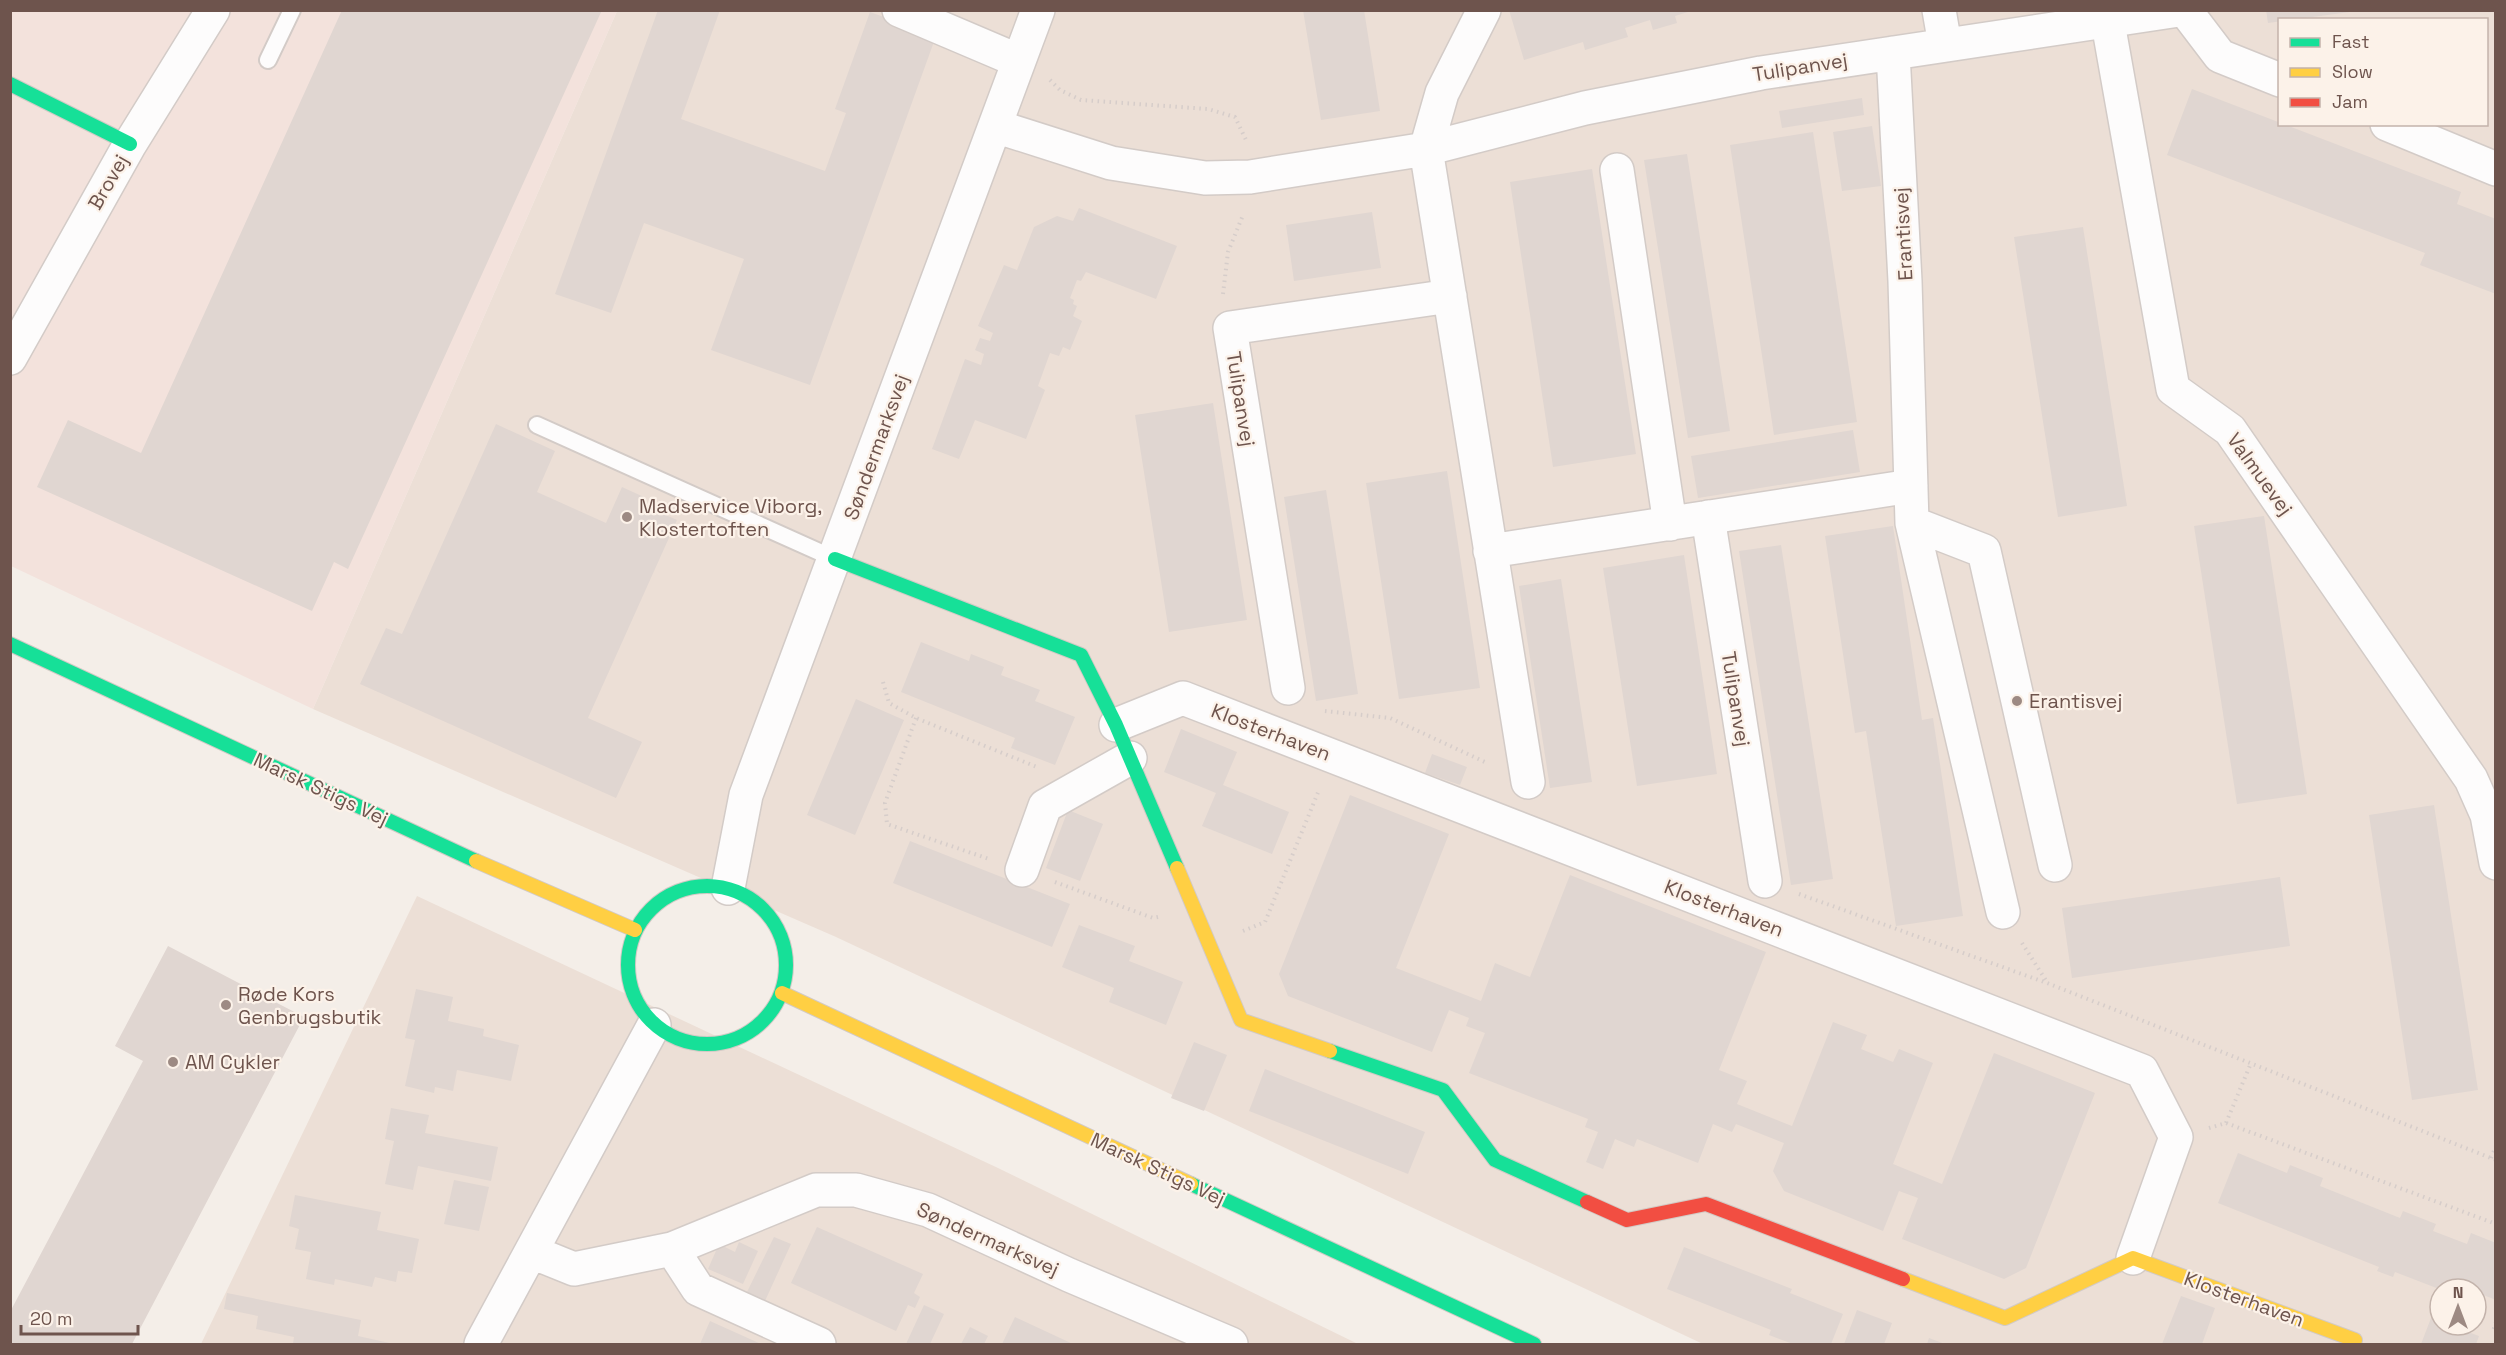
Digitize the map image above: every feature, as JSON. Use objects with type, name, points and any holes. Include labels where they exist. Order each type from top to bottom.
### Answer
[{"type":"street","name":"Brovej","points":[[10,358],[130,144],[213,10]]},
{"type":"street","points":[[899,10],[1019,61]]},
{"type":"street","name":"Søndermarksvej","points":[[728,888],[747,795],[1038,10]]},
{"type":"street","points":[[1484,10],[1442,93],[1426,149],[1528,782]]},
{"type":"street","points":[[1939,10],[1945,45]]},
{"type":"street","name":"Tulipanvej","points":[[995,126],[1110,164],[1205,178],[1250,177],[1426,149],[1585,108],[1761,73],[2108,23],[2179,10]]},
{"type":"street","points":[[2185,10],[2220,56],[2278,80]]},
{"type":"street","name":"Valmuevej","points":[[2108,23],[2173,389],[2230,430],[2465,769],[2487,815],[2496,863]]},
{"type":"street","name":"Erantisvej","points":[[1893,53],[1905,281],[1911,523],[2002,912]]},
{"type":"street","points":[[10,84],[130,144]]},
{"type":"street","points":[[2392,126],[2496,169]]},
{"type":"street","points":[[1617,170],[1670,524]]},
{"type":"street","name":"Tulipanvej","points":[[1288,688],[1230,328],[1450,296]]},
{"type":"street","points":[[1490,551],[1911,486]]},
{"type":"street","name":"Tulipanvej","points":[[1708,518],[1765,881]]},
{"type":"street","points":[[1911,523],[1984,551],[2055,865]]},
{"type":"street","points":[[835,559],[1081,655],[1116,725],[1241,1020],[1443,1090],[1495,1160],[1627,1220],[1706,1204],[2005,1318],[2133,1258],[2176,1137]]},
{"type":"street","name":"Marsk Stigs Vej","points":[[10,644],[442,846],[634,930]]},
{"type":"street","name":"Klosterhaven","points":[[1116,725],[1184,698],[2142,1071],[2176,1137]]},
{"type":"street","points":[[1022,870],[1045,806],[1130,758]]},
{"type":"street","points":[[700,885],[728,888],[752,899],[759,905],[771,917],[784,941],[787,967],[782,993],[760,1025],[727,1043],[688,1043],[654,1025],[638,1006],[628,981],[627,955],[634,930],[651,908],[674,892],[700,885]]},
{"type":"street","name":"Marsk Stigs Vej","points":[[782,993],[1534,1344]]},
{"type":"street","points":[[481,1344],[654,1025]]},
{"type":"street","name":"Søndermarksvej","points":[[532,1252],[574,1269],[672,1249],[816,1190],[856,1190],[928,1210],[1069,1275],[1231,1344]]},
{"type":"street","points":[[672,1249],[698,1289],[819,1344]]},
{"type":"street","name":"Klosterhaven","points":[[2133,1258],[2355,1340]]},
{"type":"lane","points":[[268,60],[292,10]]},
{"type":"lane","points":[[537,425],[835,559]]},
{"type":"path","points":[[883,682],[889,703],[915,718],[1050,772],[1072,791]]},
{"type":"path","points":[[1288,688],[1309,710],[1390,718],[1528,782]]},
{"type":"path","points":[[1209,945],[1265,922],[1333,756]]},
{"type":"path","points":[[1765,881],[2047,983],[2493,1159],[2496,1146]]},
{"type":"path","points":[[2002,912],[2047,983]]},
{"type":"path","points":[[2226,1123],[2251,1063]]},
{"type":"path","points":[[2176,1137],[2226,1123],[2496,1224]]},
{"type":"path","points":[[2496,1322],[2493,1330],[2496,1332]]},
{"type":"shaded area","points":[[10,11],[617,11],[313,709],[11,566]]},
{"type":"shaded area","points":[[617,11],[2495,11],[2495,1344],[1703,1344],[836,937],[313,709]]},
{"type":"shaded area","points":[[417,896],[998,1168],[1358,1344],[201,1344]]},
{"type":"building","points":[[342,10],[602,10],[348,569],[334,562],[312,611],[37,487],[68,420],[141,453]]},
{"type":"building","points":[[658,10],[720,10],[681,119],[825,171],[846,113],[835,109],[870,12],[936,36],[810,385],[711,350],[744,259],[644,223],[611,313],[555,294]]},
{"type":"building","points":[[1303,10],[1364,10],[1380,111],[1321,120]]},
{"type":"building","points":[[1509,10],[1691,11],[1675,16],[1677,23],[1653,30],[1650,20],[1625,28],[1628,37],[1585,50],[1583,42],[1524,60]]},
{"type":"building","points":[[2266,10],[2349,10],[2350,12],[2305,18],[2278,18],[2278,22],[2268,23]]},
{"type":"building","points":[[2192,89],[2278,122],[2278,126],[2289,126],[2461,192],[2457,204],[2496,219],[2496,294],[2420,265],[2425,253],[2167,155]]},
{"type":"building","points":[[1862,98],[1864,115],[1782,128],[1779,111]]},
{"type":"building","points":[[1872,126],[1881,186],[1842,191],[1833,132]]},
{"type":"building","points":[[1813,132],[1857,422],[1774,435],[1730,145]]},
{"type":"building","points":[[1687,154],[1730,431],[1688,438],[1644,160]]},
{"type":"building","points":[[1592,169],[1636,454],[1553,467],[1510,182]]},
{"type":"building","points":[[1079,208],[1177,246],[1156,299],[1086,272],[1081,281],[1077,280],[1070,298],[1077,306],[1073,316],[1082,321],[1070,350],[1063,347],[1059,356],[1050,353],[1038,386],[1045,390],[1026,439],[975,420],[959,459],[932,449],[965,359],[981,365],[984,354],[975,350],[980,338],[990,341],[993,333],[978,326],[1004,265],[1017,270],[1034,227],[1057,216],[1073,221]]},
{"type":"building","points":[[1372,212],[1381,268],[1294,281],[1286,225]]},
{"type":"building","points":[[2083,227],[2127,506],[2058,517],[2014,237]]},
{"type":"building","points":[[1213,403],[1247,620],[1169,632],[1135,415]]},
{"type":"building","points":[[496,424],[555,451],[537,492],[606,523],[622,487],[644,497],[641,504],[677,520],[588,718],[642,742],[616,798],[360,684],[386,628],[402,634]]},
{"type":"building","points":[[1853,430],[1860,472],[1698,498],[1691,456]]},
{"type":"building","points":[[1447,471],[1480,688],[1399,699],[1366,483]]},
{"type":"building","points":[[1326,490],[1358,694],[1316,701],[1284,497]]},
{"type":"building","points":[[2264,516],[2307,794],[2237,804],[2194,526]]},
{"type":"building","points":[[1893,526],[1922,720],[1933,718],[1963,916],[1896,926],[1866,731],[1855,733],[1825,536]]},
{"type":"building","points":[[1781,545],[1833,879],[1791,885],[1739,551]]},
{"type":"building","points":[[1684,555],[1717,774],[1637,786],[1603,568]]},
{"type":"building","points":[[1561,579],[1592,782],[1550,788],[1519,586]]},
{"type":"building","points":[[921,642],[969,661],[971,654],[1004,667],[1001,675],[1040,690],[1035,701],[1075,717],[1055,765],[1011,748],[1015,738],[901,692]]},
{"type":"building","points":[[856,699],[904,720],[855,835],[807,815]]},
{"type":"building","points":[[1181,729],[1237,752],[1223,785],[1289,812],[1272,854],[1202,826],[1216,793],[1164,772]]},
{"type":"building","points":[[1432,754],[1467,767],[1460,785],[1425,773]]},
{"type":"building","points":[[1350,795],[1449,834],[1396,968],[1481,1001],[1495,963],[1530,977],[1570,875],[1766,952],[1719,1070],[1747,1081],[1737,1104],[1792,1126],[1833,1022],[1867,1035],[1861,1049],[1893,1062],[1899,1049],[1933,1063],[1893,1164],[1942,1184],[1994,1053],[2095,1093],[2026,1268],[2004,1279],[1902,1239],[1918,1198],[1899,1191],[1883,1231],[1784,1191],[1773,1171],[1784,1143],[1736,1124],[1732,1132],[1713,1124],[1698,1163],[1637,1139],[1634,1147],[1615,1139],[1603,1169],[1586,1162],[1598,1132],[1585,1127],[1588,1119],[1469,1073],[1485,1033],[1466,1026],[1469,1018],[1449,1010],[1432,1052],[1288,996],[1279,974]]},
{"type":"building","points":[[2434,805],[2478,1090],[2412,1100],[2369,815]]},
{"type":"building","points":[[1068,810],[1103,824],[1080,881],[1046,868]]},
{"type":"building","points":[[910,841],[1070,904],[1052,947],[893,883]]},
{"type":"building","points":[[2280,877],[2290,946],[2072,978],[2062,908]]},
{"type":"building","points":[[1079,925],[1135,946],[1129,961],[1183,982],[1166,1025],[1109,1002],[1114,988],[1062,967]]},
{"type":"building","points":[[168,946],[304,1017],[132,1344],[15,1344],[10,1342],[10,1312],[143,1061],[115,1046]]},
{"type":"building","points":[[416,989],[453,997],[448,1021],[484,1029],[483,1036],[519,1045],[511,1081],[457,1070],[453,1091],[435,1087],[434,1093],[405,1086],[415,1040],[405,1038]]},
{"type":"building","points":[[1194,1042],[1227,1055],[1204,1111],[1171,1098]]},
{"type":"building","points":[[1265,1069],[1425,1132],[1408,1174],[1249,1111]]},
{"type":"building","points":[[391,1108],[429,1115],[425,1133],[498,1147],[491,1181],[418,1166],[413,1190],[385,1184],[394,1141],[385,1139]]},
{"type":"building","points":[[2238,1153],[2287,1173],[2290,1165],[2323,1178],[2320,1186],[2400,1218],[2403,1211],[2436,1224],[2433,1231],[2467,1244],[2471,1233],[2496,1243],[2496,1300],[2488,1297],[2488,1277],[2428,1277],[2428,1285],[2395,1272],[2393,1277],[2377,1271],[2379,1267],[2218,1203]]},
{"type":"building","points":[[454,1180],[489,1187],[479,1231],[444,1224]]},
{"type":"building","points":[[295,1195],[381,1212],[377,1230],[419,1239],[412,1273],[398,1271],[396,1282],[375,1277],[372,1287],[335,1279],[334,1285],[306,1279],[311,1252],[295,1249],[299,1229],[289,1226]]},
{"type":"building","points":[[817,1227],[923,1274],[914,1293],[920,1297],[915,1308],[908,1305],[896,1331],[791,1283]]},
{"type":"building","points":[[774,1237],[791,1244],[765,1301],[747,1292]]},
{"type":"building","points":[[739,1242],[758,1251],[743,1284],[708,1269],[719,1244],[735,1252]]},
{"type":"building","points":[[1684,1247],[1792,1289],[1790,1293],[1843,1314],[1831,1344],[1793,1344],[1769,1335],[1771,1330],[1667,1289]]},
{"type":"building","points":[[227,1293],[361,1320],[358,1336],[394,1344],[293,1344],[294,1337],[256,1329],[258,1316],[224,1309]]},
{"type":"building","points":[[2181,1296],[2215,1308],[2202,1344],[2162,1344]]},
{"type":"building","points":[[924,1305],[944,1314],[930,1344],[906,1344]]},
{"type":"building","points":[[1857,1310],[1892,1323],[1884,1344],[1844,1344]]},
{"type":"building","points":[[1015,1317],[1073,1344],[1002,1344]]},
{"type":"building","points":[[710,1321],[761,1344],[700,1344]]},
{"type":"building","points":[[2428,1326],[2428,1337],[2479,1337],[2476,1344],[2421,1344]]},
{"type":"building","points":[[970,1327],[988,1336],[984,1344],[961,1344]]},
{"type":"building","points":[[1929,1338],[1945,1344],[1927,1344]]},
{"type":"traffic: fast","points":[[10,84],[130,144]]},
{"type":"traffic: fast","points":[[835,559],[1081,655],[1116,725],[1177,868]]},
{"type":"traffic: fast","points":[[10,644],[476,861]]},
{"type":"traffic: fast","points":[[707,886],[722,887],[737,892],[751,899],[763,909],[773,921],[780,935],[785,950],[786,965],[785,980],[780,995],[773,1009],[763,1021],[751,1031],[737,1038],[722,1043],[707,1044],[692,1043],[677,1038],[663,1031],[651,1021],[641,1009],[634,995],[629,980],[628,965],[629,950],[634,935],[641,921],[651,909],[663,899],[677,892],[692,887],[707,886]]},
{"type":"traffic: fast","points":[[1330,1051],[1443,1090],[1495,1160],[1587,1202]]},
{"type":"traffic: fast","points":[[1191,1184],[1534,1344]]},
{"type":"traffic: slow","points":[[476,861],[635,930]]},
{"type":"traffic: slow","points":[[1177,868],[1241,1020],[1330,1051]]},
{"type":"traffic: slow","points":[[782,993],[1191,1184]]},
{"type":"traffic: slow","points":[[1903,1279],[2005,1318],[2133,1258],[2355,1340]]},
{"type":"traffic: jam","points":[[1587,1202],[1627,1220],[1706,1204],[1903,1279]]},
{"type":"place","name":"Madservice Viborg, Klostertoften","points":[[627,517]]},
{"type":"place","name":"Erantisvej","points":[[2017,701]]},
{"type":"place","name":"Røde Kors Genbrugsbutik","points":[[226,1005]]},
{"type":"place","name":"AM Cykler","points":[[173,1062]]}]
